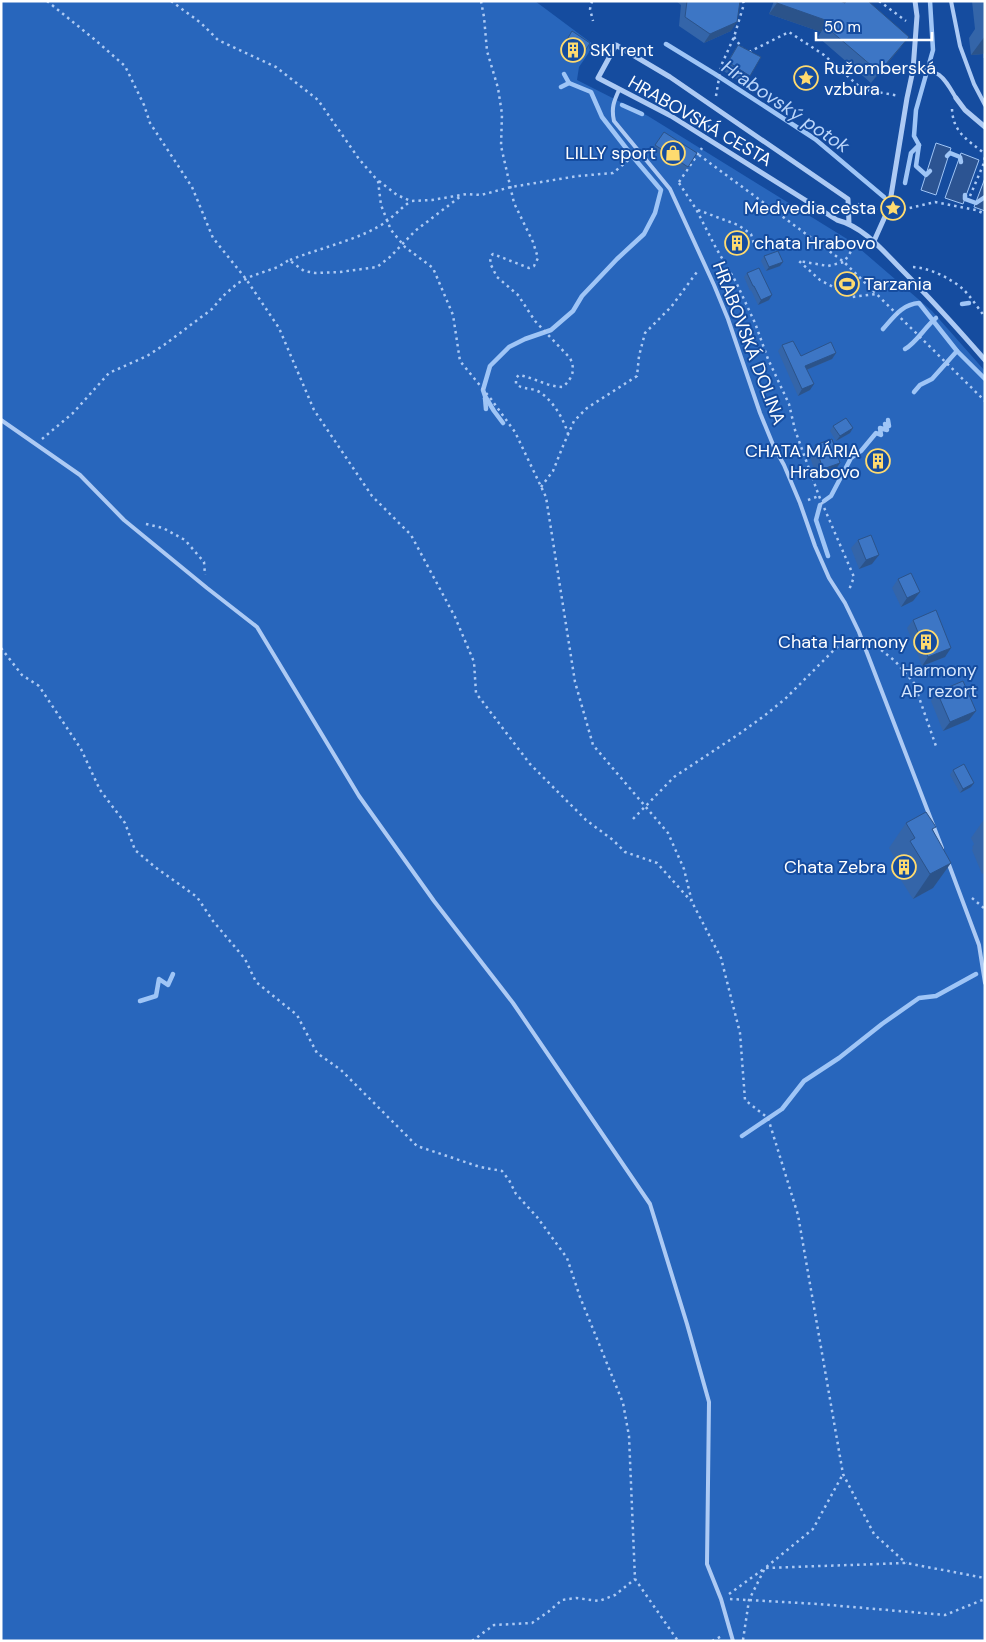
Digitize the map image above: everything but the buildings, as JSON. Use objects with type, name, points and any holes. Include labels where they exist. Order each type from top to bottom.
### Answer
[{"type":"street","points":[[874,241],[890,202],[913,70],[917,16],[915,1]]},
{"type":"street","name":"HRABOVSKÁ CESTA","points":[[848,198],[670,77],[616,45],[598,78],[672,116],[837,220],[849,223],[874,241],[936,304],[985,360]]},
{"type":"street","points":[[956,98],[965,110],[985,128]]},
{"type":"street","points":[[848,198],[849,223]]},
{"type":"lane","points":[[950,1],[960,46],[974,84],[985,106]]},
{"type":"lane","points":[[913,70],[938,72],[947,82],[956,98]]},
{"type":"lane","name":"HRABOVSKÁ DOLINA","points":[[619,90],[613,103],[612,113],[614,120],[638,152],[670,189],[728,319],[760,413],[800,503],[815,546],[829,578],[845,603],[860,633],[979,945],[985,982]]},
{"type":"lane","points":[[1,420],[80,475],[124,520],[257,627],[358,796],[434,900],[513,1002],[650,1204],[710,1402],[706,1564],[721,1599],[733,1641]]},
{"type":"path","points":[[47,1],[94,38],[125,66],[150,123],[192,187],[213,238],[246,279],[279,328],[314,410],[372,496],[411,536],[455,617],[474,662],[476,693],[530,764],[586,820],[625,852],[657,863],[692,902]]},
{"type":"path","points":[[171,1],[201,23],[218,40],[276,67],[318,100],[359,159],[378,181],[396,195],[411,201],[480,195],[511,187],[578,176],[613,173],[638,152]]},
{"type":"path","points":[[481,1],[486,51],[498,88],[502,114],[501,146],[514,203],[537,251],[538,258],[534,266],[529,268],[494,254],[491,256],[490,263],[492,270],[502,283],[518,295],[535,321],[570,358],[574,365],[574,371],[570,380],[563,387],[554,387],[527,376],[516,378],[516,384],[520,388],[536,390],[544,396],[564,420],[568,434]]},
{"type":"path","points":[[592,1],[590,9],[593,20]]},
{"type":"path","points":[[718,86],[721,66],[734,37],[744,4],[743,1]]},
{"type":"path","points":[[879,1],[915,28]]},
{"type":"path","points":[[734,37],[746,54],[789,32],[824,55],[862,89],[907,98]]},
{"type":"path","points":[[956,98],[952,110],[953,122],[958,132],[985,154],[984,163],[970,196]]},
{"type":"path","points":[[670,189],[679,182],[699,155],[707,139]]},
{"type":"path","points":[[699,155],[844,262],[985,402]]},
{"type":"path","points":[[672,178],[679,182],[696,209],[736,282],[789,404],[795,430],[819,496],[854,577],[845,603]]},
{"type":"path","points":[[378,181],[381,205],[391,230],[402,243],[433,268],[453,315],[460,361],[491,399],[514,432],[546,497],[575,682],[593,746],[668,833],[684,869],[692,902],[721,958],[740,1033],[745,1100],[768,1118],[798,1215],[843,1474],[874,1534],[906,1563]]},
{"type":"path","points":[[289,260],[304,271],[315,272],[340,272],[377,267],[390,257],[415,231],[461,196]]},
{"type":"path","points":[[848,198],[861,205],[887,212],[935,202],[976,210],[985,214]]},
{"type":"path","points":[[36,444],[72,413],[109,373],[147,356],[164,345],[212,309],[238,283],[278,267],[289,260],[364,233],[387,221],[411,201]]},
{"type":"path","points":[[962,208],[966,204]]},
{"type":"path","points":[[696,209],[738,225],[750,234],[755,247]]},
{"type":"path","points":[[863,234],[844,262],[828,266],[799,261],[820,280],[852,297],[876,294]]},
{"type":"path","points":[[541,487],[553,471],[574,421],[587,408],[637,376],[639,356],[645,333],[671,307],[693,276],[705,264]]},
{"type":"path","points":[[899,267],[924,268],[948,279],[963,290],[985,317]]},
{"type":"path","points":[[124,520],[163,528],[185,540],[204,562],[207,588]]},
{"type":"path","points":[[633,818],[674,777],[739,734],[785,699],[836,648],[860,633],[896,661],[914,683],[937,749]]},
{"type":"path","points":[[1,648],[22,675],[39,686],[81,749],[100,790],[125,823],[136,850],[155,867],[197,897],[213,921],[245,958],[256,982],[297,1015],[317,1053],[340,1070],[417,1146],[480,1167],[502,1171],[516,1194],[538,1217],[567,1258],[624,1412],[629,1436],[632,1481],[635,1579],[678,1641]]},
{"type":"path","points":[[721,1599],[765,1568],[813,1529],[843,1474]]},
{"type":"path","points":[[765,1568],[906,1563],[985,1578]]},
{"type":"path","points":[[743,1641],[749,1600],[765,1568]]},
{"type":"path","points":[[472,1641],[494,1626],[532,1623],[562,1600],[576,1598],[599,1601],[615,1595],[635,1579]]},
{"type":"path","points":[[721,1599],[818,1604],[945,1616],[985,1599]]},
{"type":"green space","name":"Harmony AP rezort","points":[[1,1],[535,1],[594,45],[579,67],[577,80],[648,116],[852,242],[932,311],[985,371],[985,1641],[1,1641]]},
{"type":"shaded area","points":[[936,143],[951,148],[936,195],[921,190]]},
{"type":"shaded area","points":[[961,153],[979,160],[963,204],[945,198]]},
{"type":"shaded area","points":[[985,178],[985,211],[974,207]]},
{"type":"waterway","points":[[919,145],[914,136],[916,110],[933,50],[930,1]]},
{"type":"waterway","name":"Hrabovský potok","points":[[666,44],[815,139],[884,197]]},
{"type":"waterway","points":[[564,74],[569,83]]},
{"type":"waterway","points":[[503,423],[483,390],[490,366],[509,347],[551,330],[573,311],[582,296],[644,234],[655,213],[661,190],[602,117],[591,92],[569,83],[561,87]]},
{"type":"waterway","points":[[622,105],[642,114]]},
{"type":"waterway","name":"Hrabovský potok","points":[[905,183],[911,153],[919,145],[916,166],[926,175],[930,171]]},
{"type":"waterway","name":"Hrabovský potok","points":[[947,156],[950,153],[960,157],[961,162]]},
{"type":"waterway","name":"Hrabovský potok","points":[[965,195],[965,199],[976,203],[985,197]]},
{"type":"waterway","points":[[883,329],[903,309],[919,303],[957,351],[985,379]]},
{"type":"waterway","points":[[962,304],[969,303]]},
{"type":"waterway","points":[[905,349],[936,318]]},
{"type":"waterway","points":[[914,392],[920,385],[932,379],[957,351]]},
{"type":"waterway","points":[[485,398],[486,409]]},
{"type":"waterway","points":[[824,501],[831,496],[851,458],[861,451],[876,433],[881,435],[880,428],[887,430],[885,424],[889,426],[888,420]]},
{"type":"waterway","points":[[820,505],[816,520],[828,556]]},
{"type":"waterway","points":[[140,1001],[156,996],[159,979],[168,985],[173,974]]},
{"type":"waterway","points":[[742,1136],[782,1109],[804,1081],[839,1058],[919,998],[936,996],[976,974]]},
{"type":"place","name":"SKI rent","points":[[573,50]]},
{"type":"place","name":"Ružomberská vzbura","points":[[806,78]]},
{"type":"place","name":"LILLY sport","points":[[673,153]]},
{"type":"place","name":"Medvedia cesta","points":[[893,208]]},
{"type":"place","name":"chata Hrabovo","points":[[737,243]]},
{"type":"place","name":"Tarzania","points":[[847,284]]},
{"type":"place","name":"CHATA MÁRIA Hrabovo","points":[[878,461]]},
{"type":"place","name":"Chata Harmony","points":[[926,642]]},
{"type":"place","name":"Chata Zebra","points":[[904,867]]}]
